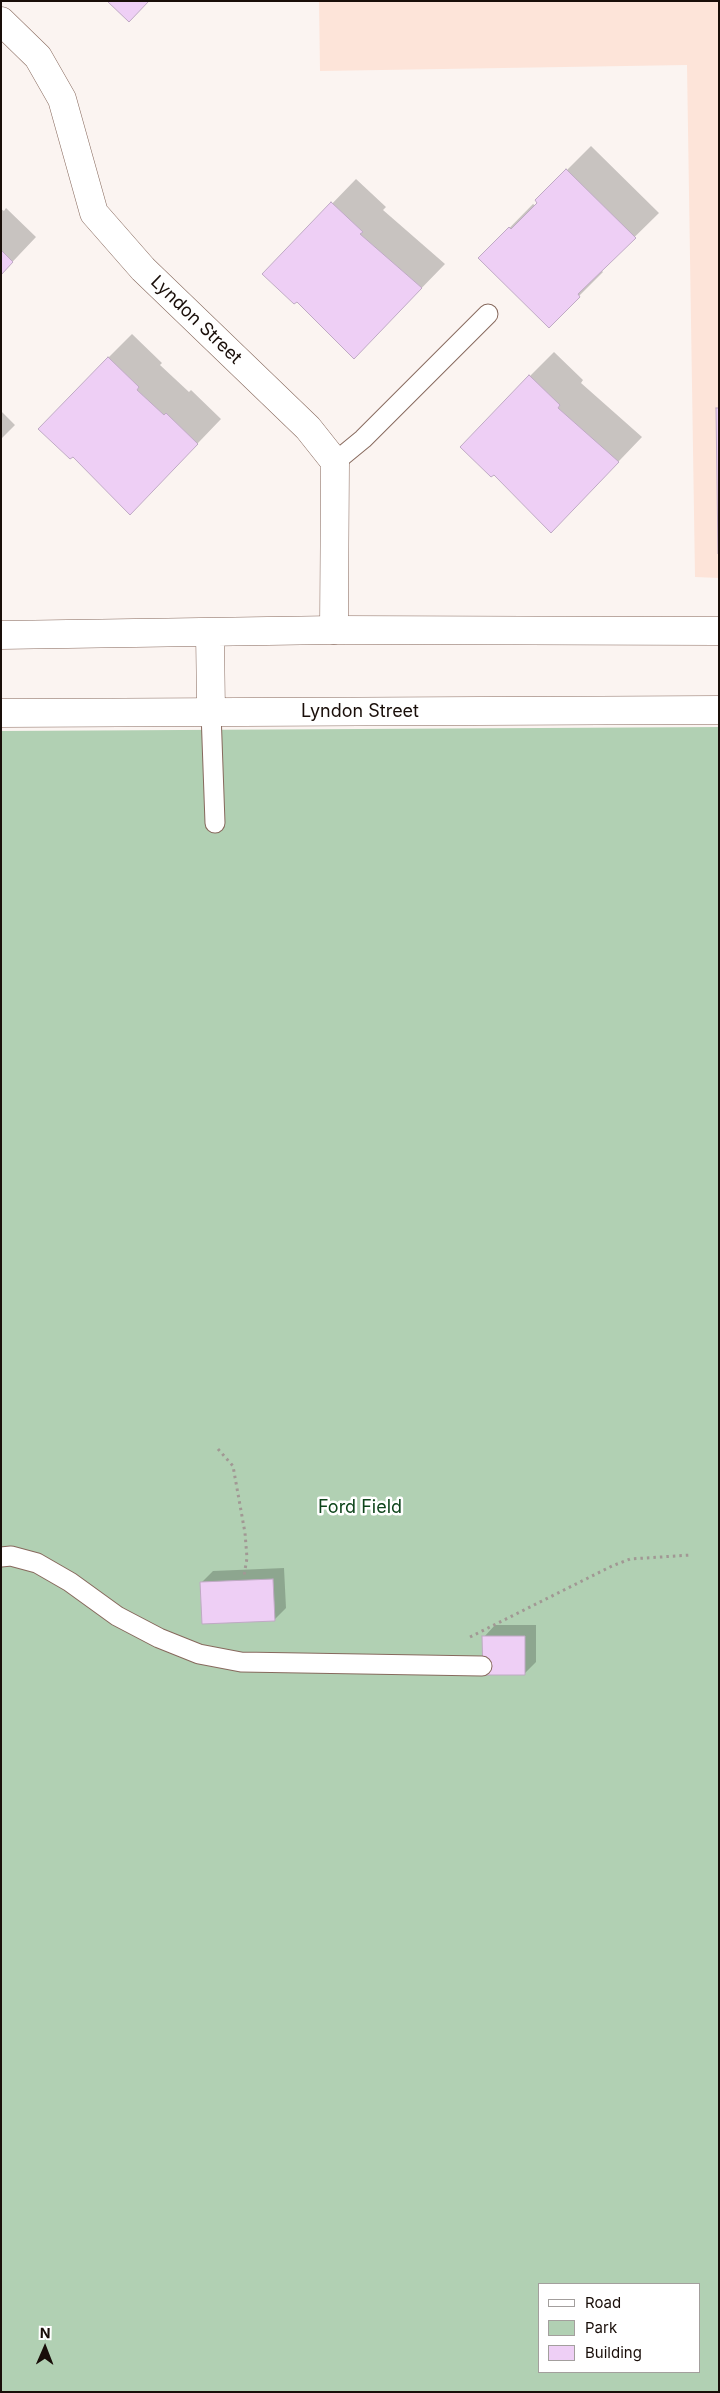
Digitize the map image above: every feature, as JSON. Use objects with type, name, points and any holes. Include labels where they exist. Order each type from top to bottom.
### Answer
[{"type":"street","name":"Lyndon Street","points":[[1,22],[38,57],[62,100],[94,213],[143,269],[308,428],[335,462]]},
{"type":"street","points":[[334,630],[335,462]]},
{"type":"street","points":[[1,635],[334,630],[719,631]]},
{"type":"street","points":[[210,632],[211,712]]},
{"type":"street","name":"Lyndon Street","points":[[1,713],[719,710]]},
{"type":"lane","points":[[335,462],[363,440],[488,314]]},
{"type":"lane","points":[[211,712],[215,823]]},
{"type":"lane","points":[[1,1557],[11,1556],[37,1563],[70,1582],[117,1616],[159,1638],[199,1654],[241,1662],[482,1666]]},
{"type":"path","points":[[218,1449],[233,1466],[245,1533],[247,1558],[244,1576]]},
{"type":"path","points":[[466,1639],[612,1566],[630,1560],[691,1555]]},
{"type":"shaded area","points":[[319,1],[719,1],[719,578],[695,577],[687,65],[320,71]]},
{"type":"green space","name":"Ford Field","points":[[719,727],[719,2392],[1,2392],[1,731]]},
{"type":"building","points":[[107,1],[149,1],[129,22]]},
{"type":"building","points":[[566,169],[636,238],[578,294],[580,297],[549,328],[478,258],[509,227],[511,229],[537,203],[535,200]]},
{"type":"building","points":[[331,202],[363,232],[360,234],[422,288],[354,359],[297,302],[294,304],[262,274]]},
{"type":"building","points":[[1,250],[13,262],[1,275]]},
{"type":"building","points":[[108,357],[139,387],[137,390],[164,415],[166,413],[198,444],[130,515],[73,457],[70,459],[38,429]]},
{"type":"building","points":[[529,375],[560,405],[558,408],[619,462],[551,533],[494,475],[491,477],[460,447]]},
{"type":"building","points":[[716,408],[719,408],[719,554],[718,554]]},
{"type":"building","points":[[273,1579],[275,1621],[202,1624],[200,1582]]},
{"type":"building","points":[[482,1636],[525,1636],[525,1675],[483,1675]]}]
